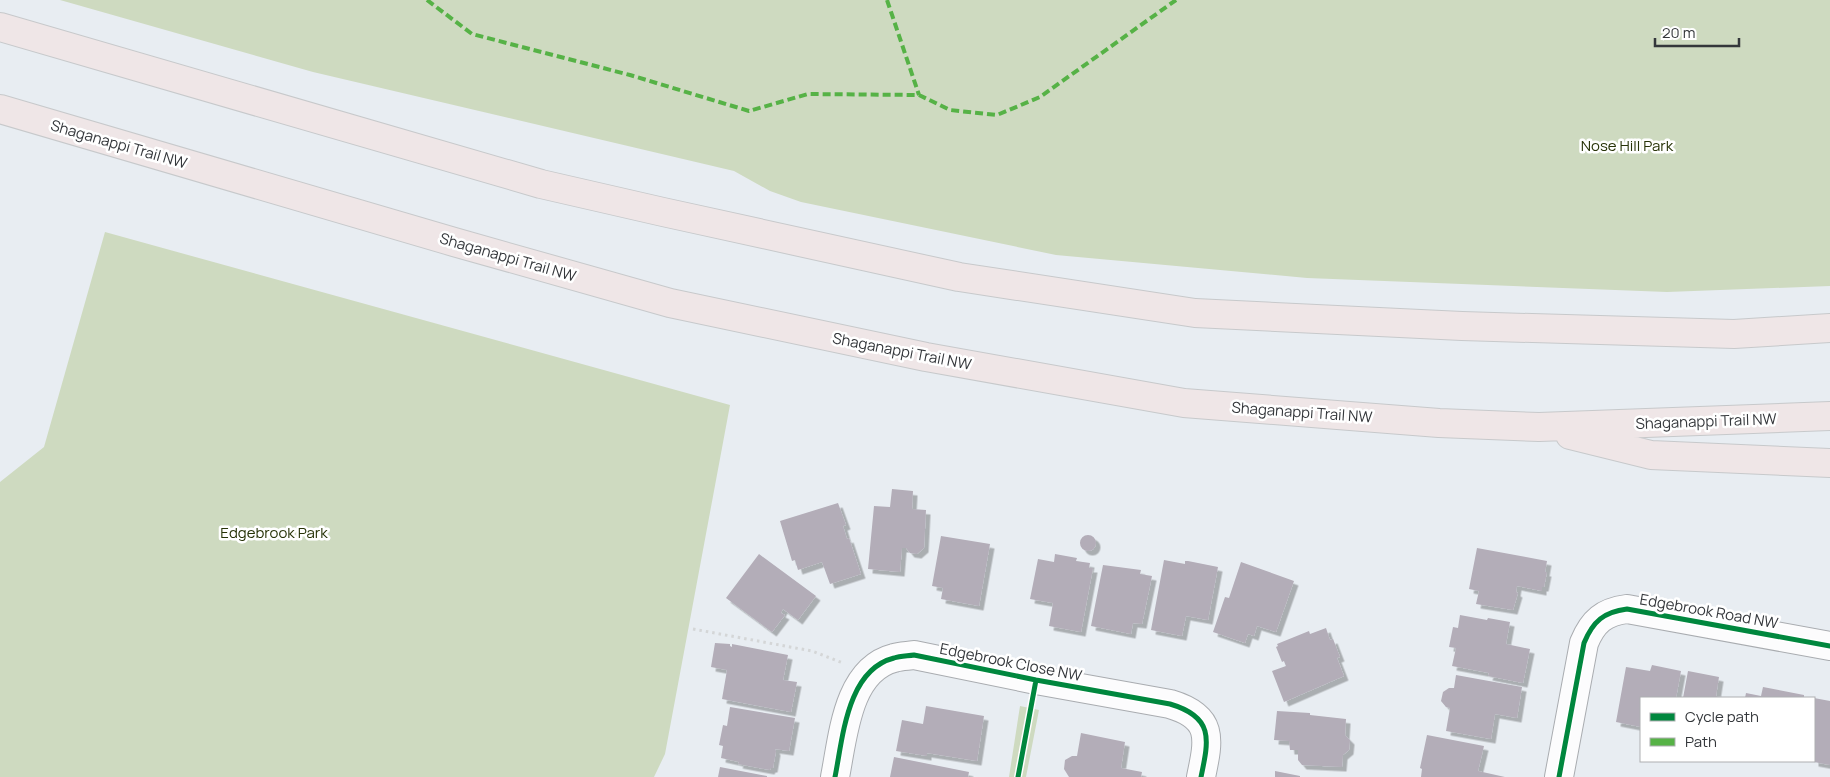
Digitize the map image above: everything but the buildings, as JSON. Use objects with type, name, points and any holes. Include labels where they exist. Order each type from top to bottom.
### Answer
[{"type":"main road","points":[[0,27],[541,184],[959,277],[1195,313],[1462,326],[1734,334],[1830,328]]},
{"type":"main road","name":"Shaganappi Trail NW","points":[[0,109],[670,303],[907,353],[1184,403],[1438,422],[1539,427],[1830,416]]},
{"type":"main road","points":[[1539,427],[1651,455],[1830,463]]},
{"type":"street","name":"Edgebrook Road NW","points":[[1566,776],[1584,643],[1590,629],[1612,611],[1627,608],[1830,646]]},
{"type":"street","name":"Edgebrook Close NW","points":[[834,777],[851,701],[860,682],[875,667],[893,658],[914,655],[1036,680],[1170,704],[1187,709],[1201,721],[1207,735],[1206,753],[1201,777]]},
{"type":"path","points":[[693,629],[812,651],[869,674]]},
{"type":"green space","name":"Nose Hill Park","points":[[60,0],[1830,0],[1830,286],[1667,292],[1307,278],[1056,255],[801,202],[770,191],[734,171],[313,72]]},
{"type":"green space","name":"Edgebrook Park","points":[[105,232],[730,405],[665,754],[654,777],[0,777],[0,482],[44,447]]},
{"type":"green space","points":[[1020,706],[1039,710],[1026,777],[1009,777]]},
{"type":"marked path","points":[[427,0],[472,34],[630,75],[749,111],[808,94],[919,95],[950,110],[997,115],[1040,97],[1176,0]]},
{"type":"marked path","points":[[887,0],[919,95]]},
{"type":"cycle path","points":[[1559,777],[1584,643],[1595,623],[1612,612],[1627,609],[1830,646]]},
{"type":"cycle path","points":[[835,777],[850,707],[857,690],[866,676],[878,665],[896,657],[914,655],[1036,680],[1170,704],[1184,709],[1195,716],[1205,731],[1206,751],[1201,777]]},
{"type":"cycle path","points":[[1018,777],[1036,680]]}]
